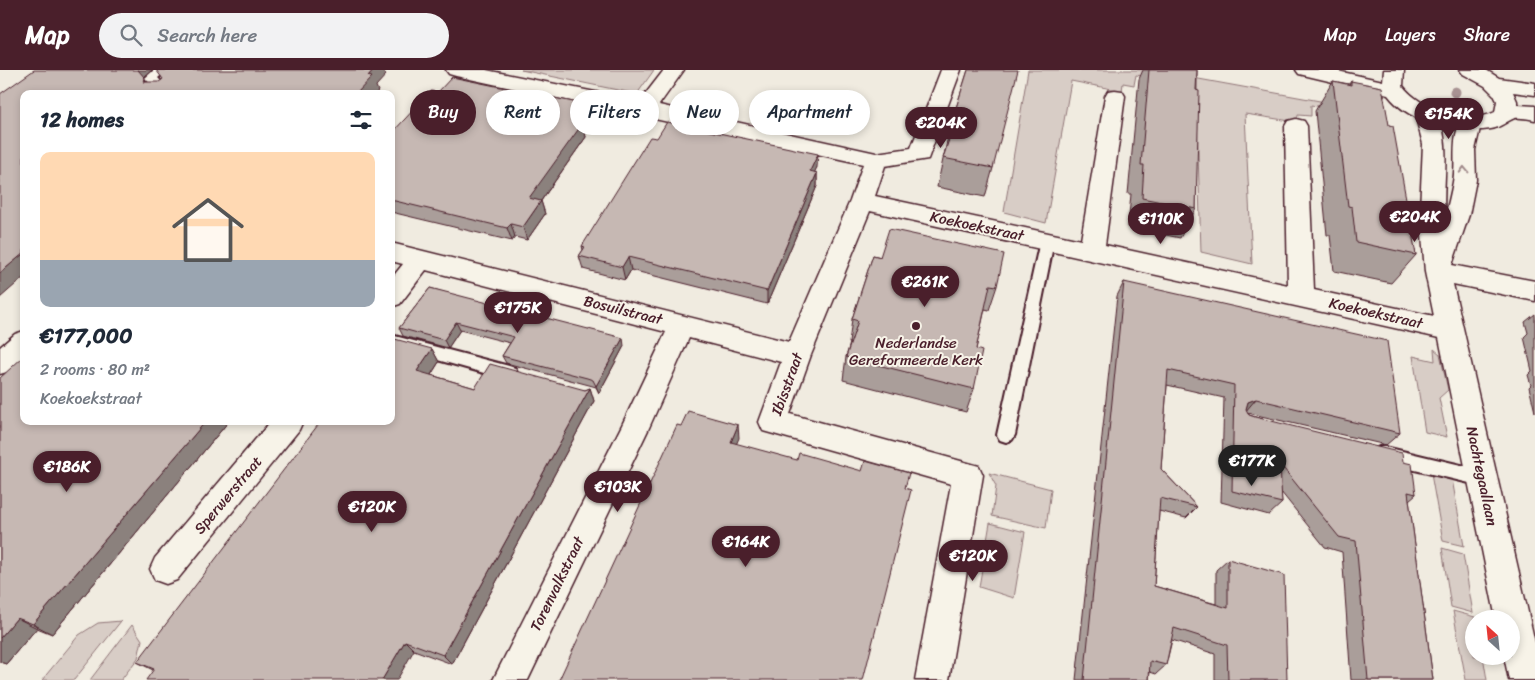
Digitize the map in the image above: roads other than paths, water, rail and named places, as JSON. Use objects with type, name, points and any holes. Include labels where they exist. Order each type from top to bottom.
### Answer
[{"type":"street","points":[[456,70],[570,94]]},
{"type":"street","points":[[659,90],[674,70]]},
{"type":"street","points":[[659,112],[876,160],[920,154],[951,70]]},
{"type":"street","points":[[1306,70],[1394,80],[1407,102],[1426,114],[1448,121],[1470,124],[1495,122],[1507,111],[1508,102],[1506,97],[1493,83],[1470,70]]},
{"type":"street","points":[[1493,83],[1535,89]]},
{"type":"street","points":[[1092,250],[1115,96]]},
{"type":"street","points":[[1507,111],[1535,114]]},
{"type":"street","name":"Nachtegaallaan","points":[[1426,114],[1434,144],[1432,210],[1438,272],[1526,680]]},
{"type":"street","points":[[1470,124],[1464,150],[1465,180],[1457,215],[1438,272],[1535,291]]},
{"type":"street","points":[[1296,126],[1301,296]]},
{"type":"street","name":"Ibisstraat","points":[[876,160],[862,201],[797,355],[774,422],[968,475],[932,680]]},
{"type":"street","name":"Koekoekstraat","points":[[862,201],[1451,330]]},
{"type":"street","name":"Bosuilstraat","points":[[395,253],[797,355]]},
{"type":"street","points":[[395,292],[421,259]]},
{"type":"street","name":"Torenvalkstraat","points":[[510,680],[634,430],[682,325]]},
{"type":"street","points":[[0,363],[20,345]]},
{"type":"street","name":"Sperwerstraat","points":[[166,569],[286,425]]},
{"type":"lane","points":[[161,70],[151,78],[163,90]]},
{"type":"lane","points":[[1006,435],[1047,241]]},
{"type":"lane","points":[[395,342],[523,376]]},
{"type":"lane","points":[[1368,450],[1482,478]]},
{"type":"place","name":"Nederlandse Gereformeerde Kerk","points":[[916,326]]}]
